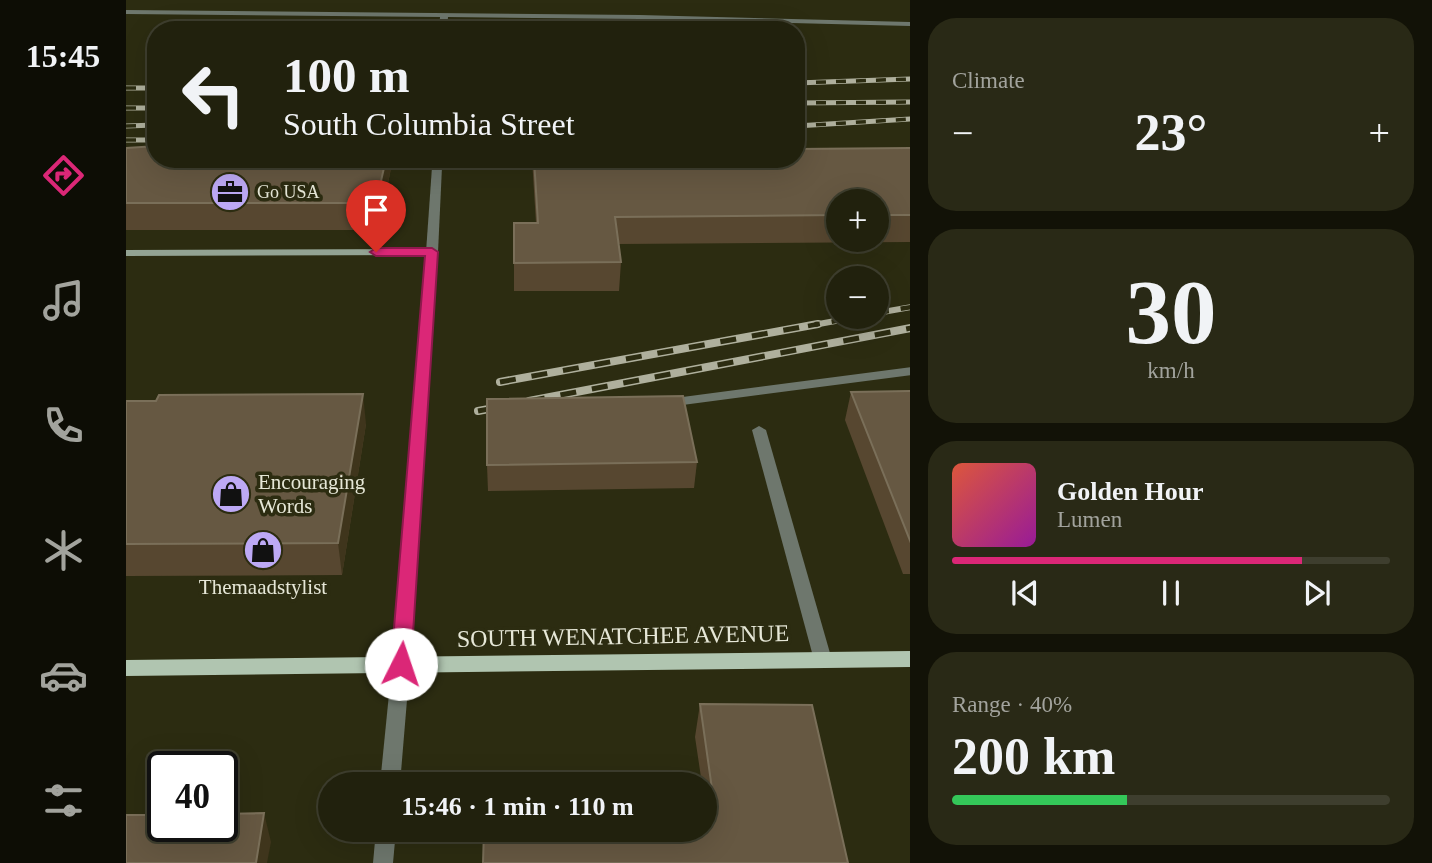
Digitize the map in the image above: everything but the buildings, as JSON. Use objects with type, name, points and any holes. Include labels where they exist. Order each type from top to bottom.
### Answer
[{"type":"main road","name":"SOUTH WENATCHEE AVENUE","points":[[126,668],[910,659]]},
{"type":"street","points":[[126,12],[755,21]]},
{"type":"street","points":[[444,15],[444,21]]},
{"type":"street","points":[[805,22],[910,24]]},
{"type":"street","points":[[391,772],[437,168]]},
{"type":"street","points":[[126,253],[432,252]]},
{"type":"street","points":[[675,402],[910,371]]},
{"type":"street","points":[[759,430],[822,660]]},
{"type":"street","points":[[383,863],[385,842]]},
{"type":"railway","points":[[805,83],[910,79]]},
{"type":"railway","points":[[126,88],[147,88]]},
{"type":"railway","points":[[805,103],[910,102]]},
{"type":"railway","points":[[126,108],[147,108]]},
{"type":"railway","points":[[805,125],[910,119]]},
{"type":"railway","points":[[126,126],[147,125]]},
{"type":"railway","points":[[126,140],[147,140]]},
{"type":"railway","points":[[889,311],[910,307]]},
{"type":"railway","points":[[808,326],[826,323]]},
{"type":"railway","points":[[500,382],[818,324]]},
{"type":"railway","points":[[529,401],[910,328]]},
{"type":"railway","points":[[478,411],[505,406]]},
{"type":"place","name":"Go USA","points":[[230,192]]},
{"type":"place","name":"Encouraging Words","points":[[231,494]]},
{"type":"place","name":"Themaadstylist","points":[[263,550]]},
{"type":"route","points":[[376,252],[432,252],[401,664]]}]
